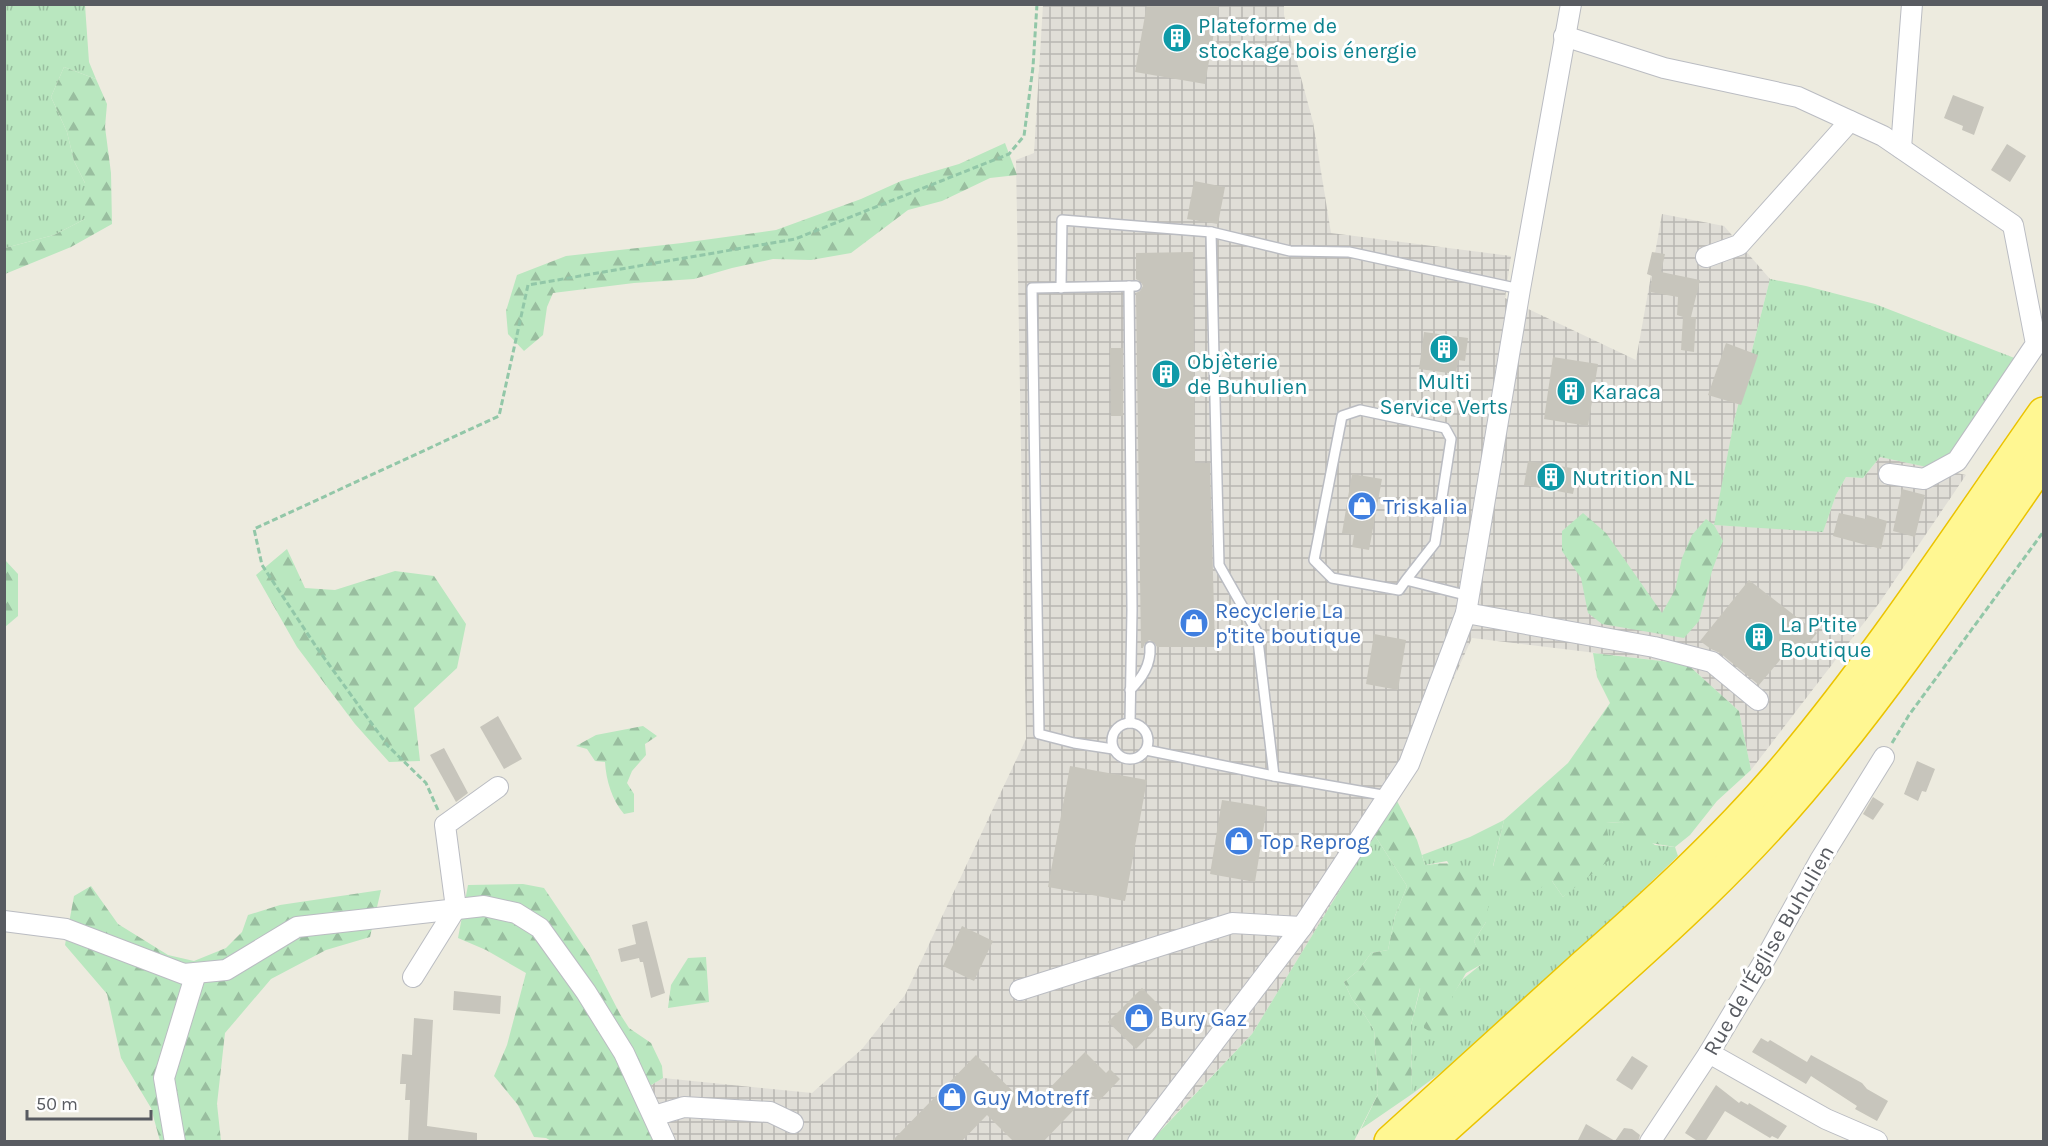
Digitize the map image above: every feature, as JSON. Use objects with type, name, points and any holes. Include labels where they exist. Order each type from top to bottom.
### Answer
[{"type":"highway","points":[[1391,1142],[1673,887],[1737,823],[1782,773],[1879,649],[2043,414]]},
{"type":"highway","points":[[1428,1142],[1663,932],[1729,868],[1798,792],[1843,738],[1900,663],[2043,458]]},
{"type":"street","points":[[1138,1142],[1302,927],[1409,764],[1468,604],[1520,289],[1571,4]]},
{"type":"street","points":[[1901,148],[1912,4]]},
{"type":"street","points":[[1564,36],[1664,68],[1798,97],[1883,136],[2013,225],[2036,344],[1958,460],[1924,479],[1889,474]]},
{"type":"street","points":[[1706,257],[1739,245],[1850,121]]},
{"type":"street","points":[[1468,604],[1712,662],[1758,700]]},
{"type":"street","name":"Rue de l'Église Buhulien","points":[[1650,1142],[1709,1053],[1763,963],[1820,860],[1884,757]]},
{"type":"street","points":[[413,977],[456,908],[445,825],[498,788]]},
{"type":"street","points":[[4,921],[66,929],[184,974],[226,970],[297,927],[484,906],[516,913],[540,928],[586,992],[624,1053],[665,1142]]},
{"type":"street","points":[[1020,990],[1232,923],[1302,927]]},
{"type":"street","points":[[174,1142],[164,1078],[196,973]]},
{"type":"street","points":[[1709,1053],[1826,1119],[1877,1141]]},
{"type":"street","points":[[654,1116],[684,1107],[770,1112],[793,1123]]},
{"type":"lane","points":[[1061,288],[1062,220],[1210,232],[1290,251],[1349,252],[1520,289]]},
{"type":"lane","points":[[1210,232],[1219,565],[1257,632],[1274,776]]},
{"type":"lane","points":[[1113,749],[1074,743],[1039,734],[1032,288],[1132,286],[1130,723]]},
{"type":"lane","points":[[1360,410],[1445,428],[1451,439],[1435,543],[1406,580],[1400,590],[1332,578],[1314,560],[1342,416],[1360,410]]},
{"type":"lane","points":[[1406,580],[1468,604]]},
{"type":"lane","points":[[1130,690],[1143,678],[1151,656],[1150,647]]},
{"type":"lane","points":[[1130,723],[1140,727],[1147,735],[1146,750],[1138,758],[1126,759],[1113,749],[1112,743],[1115,731],[1130,723]]},
{"type":"lane","points":[[1146,750],[1388,796]]},
{"type":"path","points":[[445,825],[426,783],[388,746],[317,648],[262,564],[254,529],[499,416],[528,285],[795,239],[1010,154],[1024,136],[1033,67],[1037,4]]},
{"type":"path","points":[[1884,757],[1909,714],[2043,531]]},
{"type":"shaded area","points":[[1043,5],[1284,5],[1284,15],[1313,122],[1331,233],[1511,256],[1505,298],[1636,360],[1662,214],[1724,226],[1770,279],[1734,421],[1715,525],[1823,531],[1836,495],[1846,477],[1863,478],[1880,457],[1966,475],[1880,602],[1751,770],[1739,711],[1687,664],[1472,638],[1409,777],[1252,1034],[1150,1141],[654,1141],[633,1096],[663,1078],[812,1093],[862,1049],[905,995],[1026,739],[1016,160],[1034,153]]},
{"type":"green space","points":[[5,5],[85,5],[89,62],[96,79],[64,67],[51,97],[67,132],[74,161],[85,183],[85,219],[54,235],[5,248]]},
{"type":"green space","points":[[64,67],[96,79],[107,104],[105,127],[111,173],[112,224],[71,247],[5,274],[5,248],[54,235],[85,219],[85,183],[74,161],[67,132],[51,97]]},
{"type":"green space","points":[[1005,143],[1017,175],[990,178],[942,201],[908,210],[851,253],[811,260],[773,259],[694,279],[634,283],[553,293],[547,307],[543,335],[524,351],[508,334],[506,311],[517,275],[566,256],[776,230],[861,199],[901,181],[959,164]]},
{"type":"green space","points":[[1770,279],[1875,304],[2017,359],[1956,452],[1936,469],[1880,457],[1863,478],[1846,477],[1836,495],[1823,532],[1714,525],[1734,421]]},
{"type":"green space","points":[[1583,513],[1606,533],[1662,613],[1675,590],[1682,558],[1692,535],[1706,519],[1714,525],[1723,541],[1712,571],[1699,621],[1684,638],[1602,624],[1588,613],[1581,578],[1562,551],[1562,531]]},
{"type":"green space","points":[[287,549],[305,588],[335,590],[395,571],[434,576],[466,624],[457,668],[414,708],[420,761],[389,762],[355,724],[297,647],[256,575]]},
{"type":"green space","points":[[5,560],[18,574],[18,616],[5,627]]},
{"type":"green space","points":[[1593,653],[1687,664],[1739,711],[1751,770],[1717,801],[1690,835],[1675,847],[1638,841],[1622,822],[1606,823],[1612,858],[1563,897],[1552,881],[1534,892],[1505,885],[1493,867],[1504,820],[1568,763],[1610,703],[1597,677]]},
{"type":"green space","points":[[643,726],[657,736],[645,744],[646,755],[632,771],[627,783],[634,794],[634,812],[624,814],[610,789],[605,762],[595,761],[587,749],[576,746],[596,735]]},
{"type":"green space","points":[[1396,799],[1417,840],[1425,865],[1447,863],[1463,867],[1476,877],[1490,893],[1486,922],[1474,941],[1484,963],[1466,973],[1452,997],[1456,1013],[1434,1034],[1424,1028],[1424,1001],[1420,988],[1411,1025],[1412,1094],[1361,1129],[1378,1094],[1374,1030],[1352,999],[1344,982],[1359,970],[1371,953],[1388,950],[1395,916],[1407,886],[1374,834]]},
{"type":"green space","points":[[1504,820],[1493,866],[1552,881],[1563,897],[1578,883],[1606,823],[1622,822],[1655,845],[1675,847],[1678,856],[1579,951],[1454,1063],[1412,1094],[1411,1025],[1421,986],[1424,1001],[1424,1027],[1451,997],[1463,979],[1483,963],[1474,941],[1486,922],[1447,861],[1425,865],[1422,855],[1470,837]]},
{"type":"green space","points":[[1374,834],[1407,886],[1395,916],[1388,950],[1371,953],[1359,970],[1344,982],[1352,999],[1374,1030],[1378,1094],[1354,1141],[1150,1142],[1252,1034]]},
{"type":"green space","points":[[523,884],[544,888],[590,956],[629,1028],[651,1043],[662,1066],[663,1078],[633,1096],[654,1141],[553,1142],[546,1138],[534,1137],[518,1105],[494,1076],[507,1045],[526,973],[486,950],[458,938],[468,885]]},
{"type":"green space","points":[[91,886],[118,924],[168,955],[194,961],[226,948],[242,932],[248,915],[280,905],[381,890],[370,937],[326,950],[271,979],[225,1033],[217,1104],[221,1141],[160,1141],[151,1108],[121,1058],[107,994],[65,945],[74,896]]},
{"type":"green space","points":[[706,957],[709,1002],[668,1008],[671,985],[688,958]]},
{"type":"building","name":"Plateforme de stockage bois énergie","points":[[1147,4],[1219,4],[1205,84],[1135,72]]},
{"type":"building","points":[[1953,95],[1984,107],[1974,135],[1962,130],[1963,126],[1944,118]]},
{"type":"building","points":[[2007,144],[2026,156],[2010,182],[1991,170]]},
{"type":"building","points":[[1194,181],[1225,187],[1218,224],[1187,219]]},
{"type":"building","name":"Objèterie de Buhulien","points":[[1193,252],[1195,463],[1210,463],[1215,647],[1157,647],[1149,640],[1141,648],[1136,293],[1143,286],[1136,279],[1136,253]]},
{"type":"building","points":[[1652,252],[1665,254],[1661,272],[1700,280],[1691,317],[1696,317],[1694,352],[1681,350],[1683,317],[1677,315],[1678,297],[1650,292],[1652,276],[1647,274]]},
{"type":"building","name":"Multi Service Verts","points":[[1424,332],[1468,338],[1465,361],[1458,360],[1456,374],[1419,369]]},
{"type":"building","points":[[1726,343],[1758,355],[1741,405],[1708,395]]},
{"type":"building","points":[[1110,348],[1123,348],[1123,416],[1111,416]]},
{"type":"building","name":"Karaca","points":[[1553,357],[1598,364],[1588,426],[1544,419]]},
{"type":"building","name":"Nutrition NL","points":[[1528,461],[1578,469],[1573,494],[1524,485]]},
{"type":"building","name":"Triskalia","points":[[1352,474],[1382,479],[1369,550],[1352,547],[1354,535],[1342,533]]},
{"type":"building","points":[[1902,489],[1925,495],[1915,537],[1893,531]]},
{"type":"building","points":[[1839,513],[1866,519],[1867,515],[1887,521],[1881,549],[1833,536]]},
{"type":"building","name":"La P'tite Boutique","points":[[1749,580],[1817,633],[1799,655],[1790,648],[1759,685],[1720,653],[1700,641]]},
{"type":"building","points":[[1374,634],[1406,640],[1398,690],[1366,684]]},
{"type":"building","points":[[498,716],[522,759],[504,769],[480,727]]},
{"type":"building","points":[[444,748],[468,793],[456,802],[430,755]]},
{"type":"building","points":[[1917,761],[1935,769],[1926,792],[1922,791],[1918,801],[1904,794]]},
{"type":"building","points":[[1070,766],[1147,780],[1125,901],[1048,887]]},
{"type":"building","points":[[1873,797],[1884,804],[1873,820],[1863,814]]},
{"type":"building","name":"Top Reprog","points":[[1222,800],[1267,807],[1255,882],[1210,874]]},
{"type":"building","points":[[647,921],[665,993],[651,998],[643,962],[640,962],[639,958],[621,962],[618,949],[636,944],[632,925]]},
{"type":"building","points":[[962,926],[993,941],[974,981],[943,966]]},
{"type":"building","name":"Bury Gaz","points":[[1142,988],[1169,1015],[1136,1049],[1108,1022]]},
{"type":"building","points":[[454,991],[501,996],[500,1014],[453,1010]]},
{"type":"building","points":[[414,1018],[433,1020],[427,1126],[477,1133],[477,1142],[408,1142],[410,1100],[405,1100],[406,1084],[400,1084],[402,1054],[412,1055]]},
{"type":"building","points":[[1761,1038],[1768,1042],[1770,1040],[1807,1062],[1811,1055],[1862,1083],[1867,1089],[1888,1101],[1877,1121],[1855,1109],[1857,1106],[1811,1076],[1806,1084],[1752,1052]]},
{"type":"building","points":[[1085,1052],[1106,1073],[1110,1069],[1120,1079],[1099,1101],[1090,1093],[1043,1142],[1014,1142],[987,1115],[961,1142],[891,1142],[976,1055],[1030,1108]]},
{"type":"building","points":[[1632,1056],[1648,1066],[1632,1090],[1616,1080]]},
{"type":"building","points":[[1716,1085],[1739,1103],[1741,1101],[1748,1105],[1749,1103],[1787,1126],[1778,1139],[1772,1136],[1770,1138],[1725,1111],[1705,1142],[1699,1142],[1685,1133]]},
{"type":"building","points":[[1586,1124],[1615,1141],[1624,1128],[1632,1129],[1640,1135],[1638,1142],[1577,1142]]},
{"type":"place","name":"Plateforme de stockage bois énergie","points":[[1177,38]]},
{"type":"place","name":"Multi Service Verts","points":[[1444,349]]},
{"type":"place","name":"Objèterie de Buhulien","points":[[1166,374]]},
{"type":"place","name":"Karaca","points":[[1571,391]]},
{"type":"place","name":"Nutrition NL","points":[[1551,477]]},
{"type":"place","name":"Triskalia","points":[[1362,506]]},
{"type":"place","name":"Recyclerie La p'tite boutique","points":[[1194,623]]},
{"type":"place","name":"La P'tite Boutique","points":[[1759,637]]},
{"type":"place","name":"Top Reprog","points":[[1239,841]]},
{"type":"place","name":"Bury Gaz","points":[[1139,1018]]},
{"type":"place","name":"Guy Motreff","points":[[952,1097]]}]
